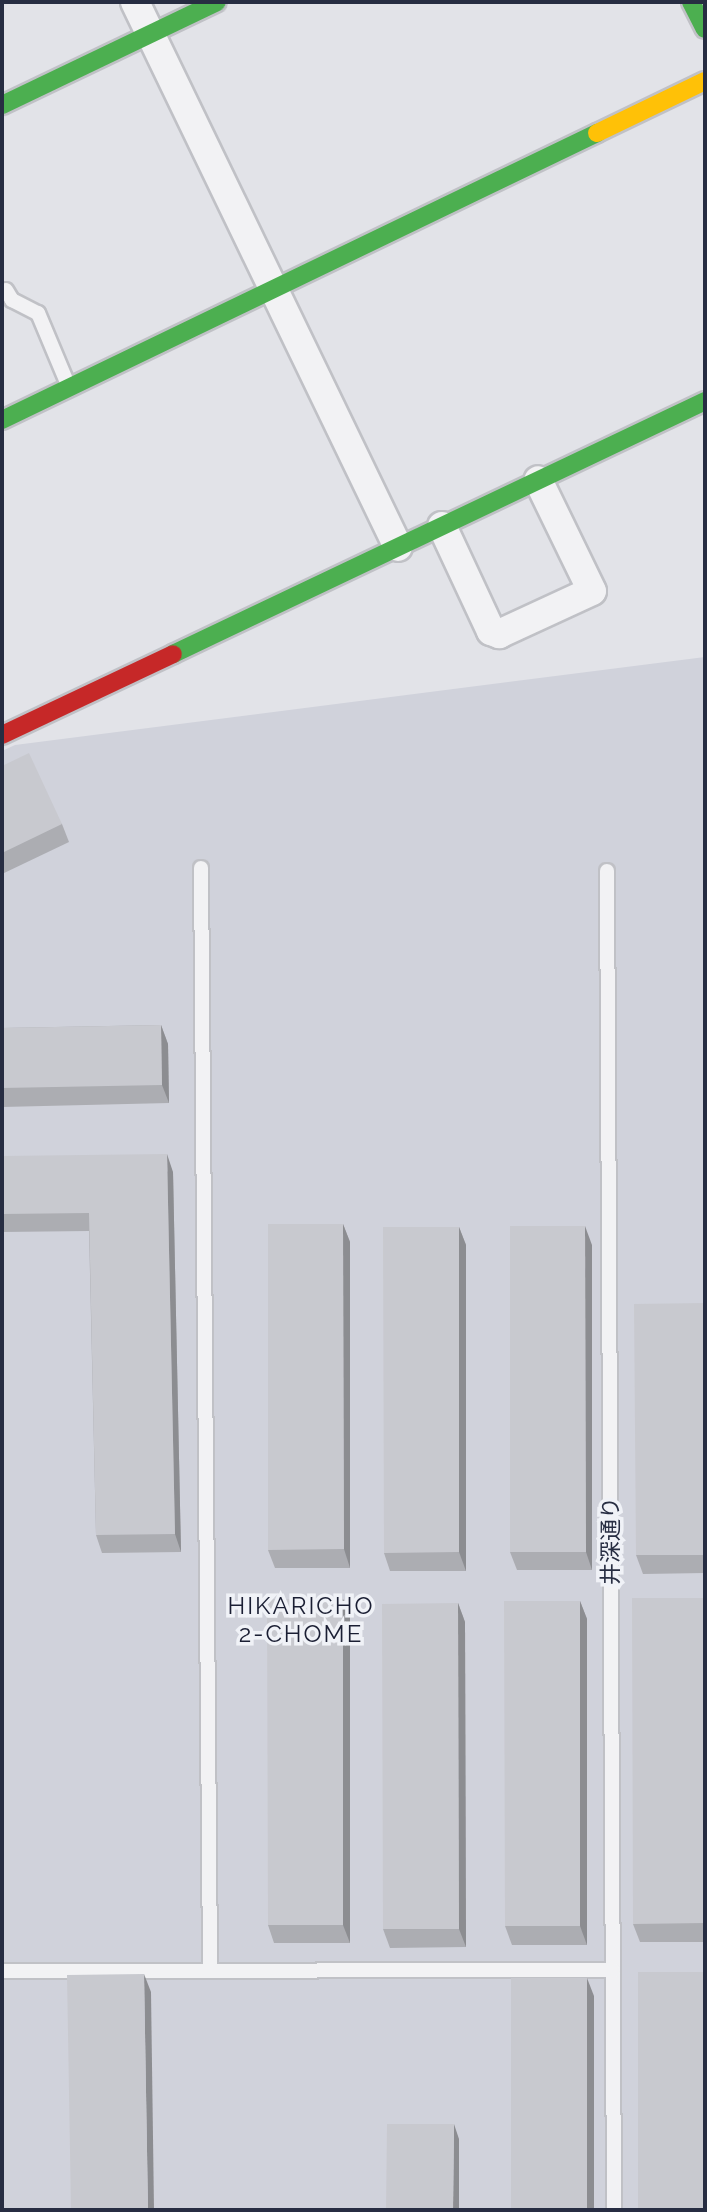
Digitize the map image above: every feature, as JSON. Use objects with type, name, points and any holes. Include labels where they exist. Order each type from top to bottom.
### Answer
[{"type":"street","points":[[135,2],[398,547]]},
{"type":"street","points":[[2,105],[217,2]]},
{"type":"street","points":[[691,2],[705,29]]},
{"type":"street","points":[[2,420],[705,81]]},
{"type":"street","points":[[2,735],[705,401]]},
{"type":"street","points":[[442,526],[491,631],[499,634],[592,591],[538,480]]},
{"type":"lane","points":[[6,290],[12,300],[38,313],[69,387]]},
{"type":"lane","points":[[201,868],[210,1971]]},
{"type":"lane","name":"井深通り","points":[[607,871],[614,2210]]},
{"type":"lane","points":[[2,1971],[613,1970]]},
{"type":"shaded area","points":[[705,657],[705,2210],[2,2210],[2,751],[15,745]]},
{"type":"building","points":[[29,753],[62,824],[2,853],[2,766]]},
{"type":"building","points":[[161,1025],[162,1085],[2,1088],[2,1028]]},
{"type":"building","points":[[167,1154],[175,1534],[96,1535],[89,1213],[2,1214],[2,1156]]},
{"type":"building","points":[[268,1224],[343,1224],[344,1549],[268,1550]]},
{"type":"building","points":[[510,1226],[585,1226],[586,1552],[510,1552]]},
{"type":"building","points":[[383,1227],[459,1227],[459,1552],[384,1553]]},
{"type":"building","points":[[705,1303],[705,1555],[636,1555],[634,1304]]},
{"type":"building","points":[[632,1598],[705,1598],[705,1923],[633,1924]]},
{"type":"building","points":[[267,1599],[343,1599],[343,1925],[268,1925]]},
{"type":"building","points":[[504,1601],[580,1601],[580,1926],[505,1926]]},
{"type":"building","points":[[458,1603],[459,1929],[383,1929],[382,1604]]},
{"type":"building","points":[[638,1972],[705,1972],[705,2210],[638,2210]]},
{"type":"building","points":[[144,1974],[148,2210],[71,2210],[67,1975]]},
{"type":"building","points":[[511,1978],[587,1978],[587,2210],[511,2210]]},
{"type":"building","points":[[387,2124],[454,2124],[453,2210],[386,2210]]},
{"type":"traffic: fast","points":[[2,105],[217,2]]},
{"type":"traffic: fast","points":[[691,2],[705,29]]},
{"type":"traffic: fast","points":[[2,420],[597,133]]},
{"type":"traffic: fast","points":[[173,654],[705,401]]},
{"type":"traffic: slow","points":[[597,133],[705,81]]},
{"type":"traffic: jam","points":[[2,735],[173,654]]},
{"type":"district","name":"HIKARICHO 2-CHOME","points":[[301,1620]]}]
